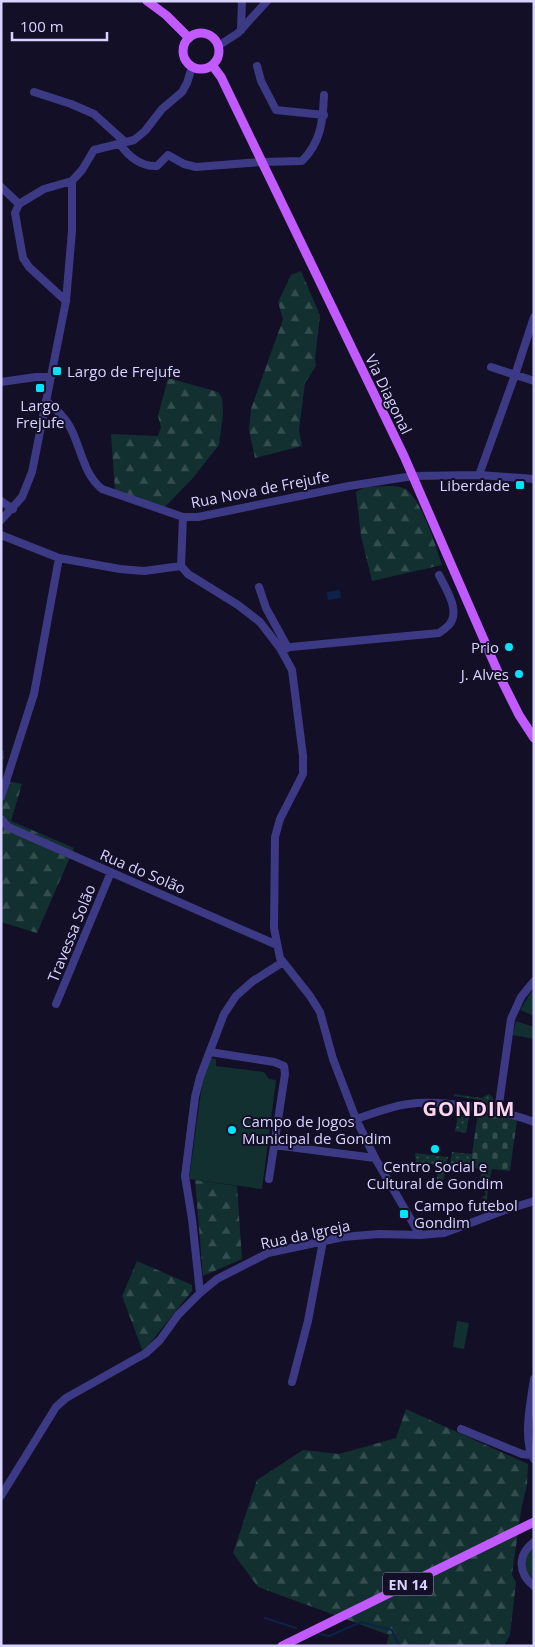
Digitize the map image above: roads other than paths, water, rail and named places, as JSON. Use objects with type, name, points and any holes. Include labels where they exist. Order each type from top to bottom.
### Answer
[{"type":"main road","points":[[147,1],[166,15],[189,38]]},
{"type":"main road","points":[[200,34],[206,34],[211,37],[218,46],[218,56],[212,65],[203,69],[192,67],[183,53],[189,38],[200,34]]},
{"type":"main road","name":"Via Diagonal","points":[[212,65],[221,78],[413,476],[518,715],[534,738]]},
{"type":"main road","name":"EN 14","points":[[282,1646],[534,1522]]},
{"type":"street","points":[[241,30],[242,1]]},
{"type":"street","points":[[218,46],[241,30],[267,1]]},
{"type":"street","points":[[257,66],[261,80],[276,110],[324,115]]},
{"type":"street","points":[[66,301],[29,267],[23,258],[15,214],[19,204],[44,189],[72,181],[82,170],[94,150],[134,140],[146,131],[162,109],[182,92],[192,67]]},
{"type":"street","points":[[34,92],[94,114],[122,143],[133,158],[149,166],[157,166],[168,155],[184,164],[196,167],[302,161],[310,153],[318,140],[323,123],[324,95]]},
{"type":"street","points":[[1,520],[22,497],[32,472],[66,301],[72,231],[72,181]]},
{"type":"street","points":[[1,187],[19,204]]},
{"type":"street","points":[[479,475],[534,317]]},
{"type":"street","points":[[491,367],[534,381]]},
{"type":"street","points":[[1,382],[51,377]]},
{"type":"street","name":"Rua Nova de Frejufe","points":[[46,401],[59,412],[70,426],[90,474],[95,483],[102,489],[183,517],[198,517],[349,486],[413,476],[479,475],[534,479]]},
{"type":"street","points":[[1,501],[12,509]]},
{"type":"street","points":[[183,517],[181,566],[188,574],[238,605],[260,622],[284,648]]},
{"type":"street","points":[[1,535],[59,558],[120,569],[144,571],[181,566]]},
{"type":"street","points":[[1,797],[34,694],[59,558]]},
{"type":"street","points":[[284,648],[439,633],[449,626],[454,615],[450,599],[439,575]]},
{"type":"street","points":[[259,587],[292,670],[303,756],[303,774],[280,819],[275,837],[274,928],[280,958],[320,1012],[333,1059],[356,1119],[375,1158],[420,1235]]},
{"type":"street","name":"Rua do Solão","points":[[1,819],[8,827],[277,944]]},
{"type":"street","name":"Travessa Solão","points":[[56,1004],[111,872]]},
{"type":"street","points":[[200,1293],[185,1176],[195,1097],[200,1077],[224,1014],[236,996],[253,981],[283,962]]},
{"type":"street","points":[[498,1111],[511,1019],[521,997],[534,981]]},
{"type":"street","points":[[210,1052],[274,1062],[284,1066],[285,1074],[269,1179]]},
{"type":"street","points":[[356,1119],[407,1104],[431,1103],[498,1111],[534,1122]]},
{"type":"street","points":[[274,1146],[375,1158]]},
{"type":"street","name":"Rua da Igreja","points":[[1,1496],[56,1407],[66,1398],[146,1353],[160,1340],[178,1315],[200,1293],[218,1279],[268,1253],[323,1241],[379,1234],[420,1235],[444,1233],[534,1200]]},
{"type":"street","points":[[292,1382],[308,1321],[323,1241]]},
{"type":"street","points":[[461,1429],[533,1457],[528,1422],[534,1379]]},
{"type":"street","points":[[534,1542],[525,1552],[522,1572],[527,1581],[534,1586]]},
{"type":"water","points":[[340,590],[341,598],[328,600],[327,592]]},
{"type":"waterway","points":[[265,1618],[296,1628]]},
{"type":"waterway","points":[[319,1634],[329,1636],[361,1622],[392,1630],[399,1646]]},
{"type":"place","name":"Largo de Frejufe","points":[[57,371]]},
{"type":"place","name":"Largo Frejufe","points":[[40,388]]},
{"type":"place","name":"Liberdade","points":[[520,485]]},
{"type":"place","name":"Prio","points":[[509,647]]},
{"type":"place","name":"J. Alves","points":[[519,674]]},
{"type":"place","name":"Campo de Jogos Municipal de Gondim","points":[[232,1130]]},
{"type":"place","name":"Centro Social e Cultural de Gondim","points":[[435,1149]]},
{"type":"place","name":"Campo futebol Gondim","points":[[404,1214]]},
{"type":"district","name":"GONDIM","points":[[469,1108]]}]
